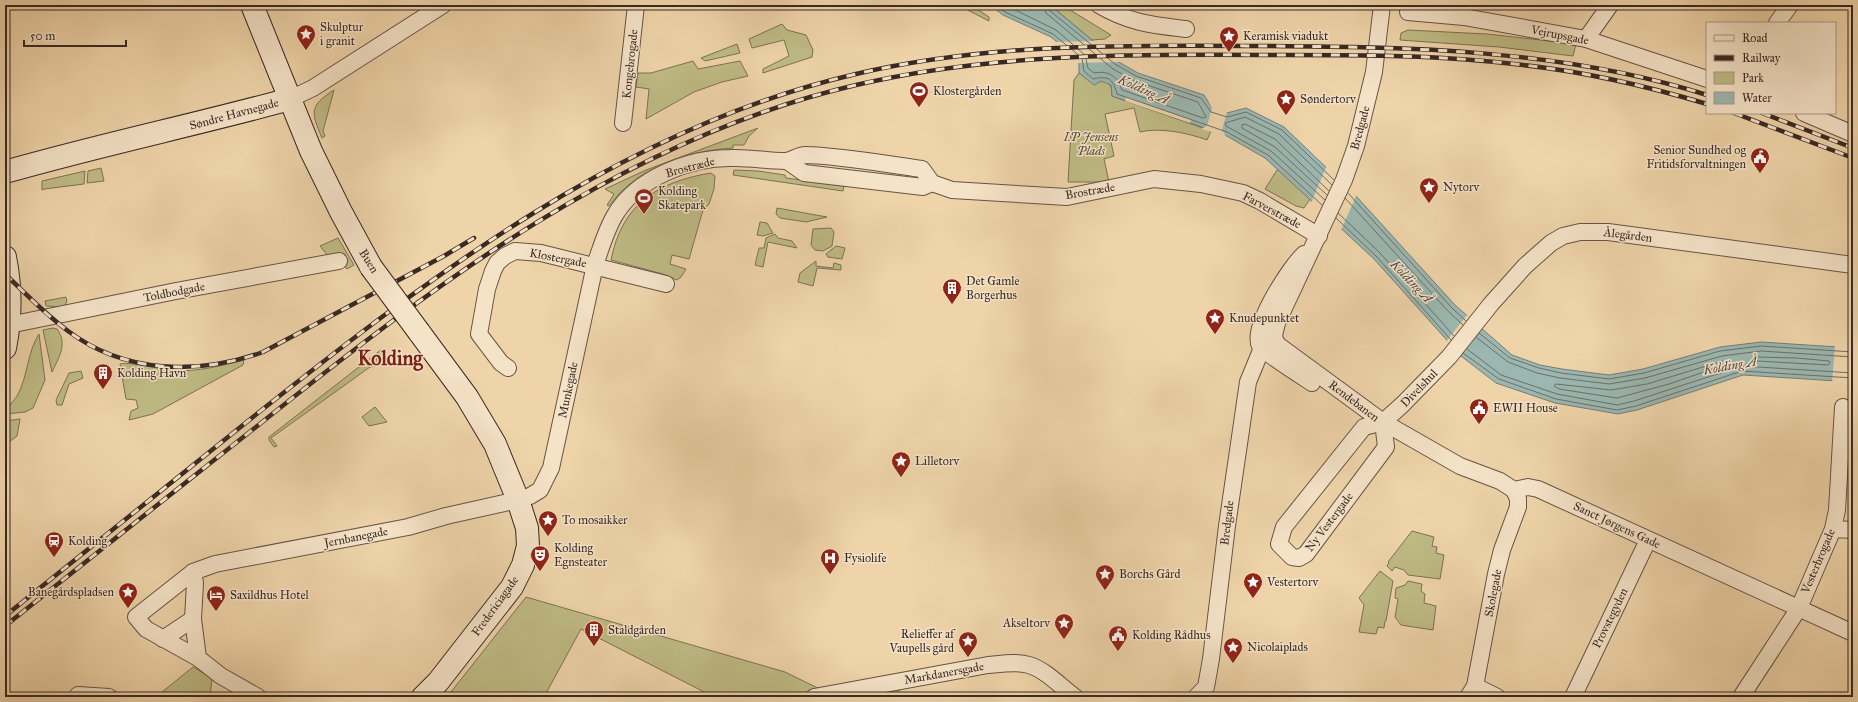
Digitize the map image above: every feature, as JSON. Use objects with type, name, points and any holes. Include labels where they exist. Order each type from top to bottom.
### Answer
[{"type":"main road","name":"Buen","points":[[252,5],[311,151],[337,205],[371,267],[473,406],[495,444],[518,500]]},
{"type":"main road","name":"Søndre Havnegade","points":[[5,172],[71,154],[213,120],[290,99]]},
{"type":"main road","points":[[5,257],[10,300],[9,325],[5,348]]},
{"type":"main road","name":"Fredericiagade","points":[[423,697],[438,682],[512,587],[519,574],[528,546],[527,528],[518,500]]},
{"type":"street","name":"Søndre Havnegade","points":[[290,99],[313,88],[443,5]]},
{"type":"street","name":"Kongebrogade","points":[[624,123],[636,5]]},
{"type":"street","points":[[1100,5],[1125,19],[1147,25],[1186,29]]},
{"type":"street","name":"Bredgade","points":[[1196,697],[1206,687],[1211,658],[1227,526],[1248,382],[1262,348],[1274,335],[1277,324],[1344,180],[1356,146],[1374,72],[1382,5]]},
{"type":"street","points":[[1586,38],[1610,5]]},
{"type":"street","points":[[1778,22],[1790,5]]},
{"type":"street","name":"Vejrupsgade","points":[[1408,12],[1465,11],[1586,38],[1706,79]]},
{"type":"street","points":[[1806,114],[1853,134]]},
{"type":"street","name":"Brostræde","points":[[595,265],[616,214],[629,197],[651,179],[670,170],[711,160],[745,158],[787,161],[803,155],[836,157],[922,169],[932,183],[952,190],[1067,197],[1154,179],[1201,184]]},
{"type":"street","name":"Farverstræde","points":[[1201,184],[1243,193],[1260,201],[1317,240]]},
{"type":"street","name":"Ålegården","points":[[1453,352],[1490,304],[1540,252],[1563,236],[1580,232],[1608,232],[1853,265]]},
{"type":"street","name":"Bredgade","points":[[1262,348],[1258,337],[1263,319],[1288,272],[1317,240]]},
{"type":"street","name":"Klostergade","points":[[508,368],[501,363],[479,334],[487,289],[497,264],[505,256],[515,250],[541,253],[595,265],[666,284]]},
{"type":"street","name":"Toldbodgade","points":[[9,325],[176,291],[338,261]]},
{"type":"street","name":"Munkegade","points":[[518,500],[530,496],[540,490],[551,468],[595,265]]},
{"type":"street","name":"Rendebanen","points":[[1274,335],[1278,345],[1383,422]]},
{"type":"street","name":"Rendebanen","points":[[1262,348],[1358,416],[1383,422]]},
{"type":"street","name":"Divelshul","points":[[1383,422],[1402,405],[1453,352]]},
{"type":"street","name":"Vesterbrogade","points":[[1741,697],[1798,608],[1833,529],[1837,510],[1843,407]]},
{"type":"street","points":[[1383,422],[1460,466],[1500,481],[1514,490]]},
{"type":"street","name":"Ny Vestergade","points":[[1383,422],[1386,447],[1306,554],[1299,558],[1292,557],[1279,544],[1284,527],[1364,427],[1383,422]]},
{"type":"street","name":"Sanct Jørgens Gade","points":[[1514,490],[1528,487],[1538,489],[1853,634]]},
{"type":"street","name":"Skolegade","points":[[1471,692],[1502,550],[1518,507],[1518,499],[1514,490]]},
{"type":"street","name":"Jernbanegade","points":[[193,572],[216,564],[408,527],[446,516],[518,500]]},
{"type":"street","points":[[1833,529],[1853,530]]},
{"type":"street","name":"Provstegyden","points":[[1573,697],[1648,540]]},
{"type":"street","points":[[198,658],[193,619],[195,583],[193,572],[136,617],[146,630],[198,658],[221,676],[258,697]]},
{"type":"street","points":[[164,639],[193,619]]},
{"type":"street","name":"Markdanersgade","points":[[814,697],[988,665],[1028,665],[1038,669],[1075,697]]},
{"type":"street","points":[[1471,692],[1497,697]]},
{"type":"street","points":[[78,696],[109,697]]},
{"type":"green space","points":[[958,5],[971,5],[989,17],[989,21]]},
{"type":"green space","points":[[1050,5],[1062,5],[1111,35],[1105,39],[1092,40]]},
{"type":"green space","points":[[782,24],[787,30],[806,35],[813,50],[812,57],[763,73],[763,69],[789,56],[784,40],[752,48],[749,39]]},
{"type":"green space","points":[[1408,30],[1487,34],[1576,44],[1573,56],[1499,47],[1400,40],[1401,33]]},
{"type":"green space","points":[[737,44],[740,53],[705,61],[701,58]]},
{"type":"green space","points":[[693,61],[698,69],[740,61],[748,76],[722,82],[694,92],[646,119],[649,89],[636,87],[638,73],[651,73]]},
{"type":"green space","name":"I.P Jensens Plads","points":[[1079,73],[1094,84],[1101,81],[1108,82],[1112,89],[1112,96],[1211,131],[1207,140],[1165,130],[1140,132],[1134,108],[1105,114],[1114,156],[1104,159],[1109,182],[1068,182],[1074,80]]},
{"type":"green space","points":[[334,90],[323,131],[325,136],[322,138],[314,116],[314,110],[320,101]]},
{"type":"green space","points":[[758,128],[749,136],[744,145],[733,145],[733,148],[681,157],[648,171],[620,192],[609,206],[607,205],[614,194],[605,189],[646,170]]},
{"type":"green space","points":[[101,168],[104,181],[87,183],[88,171]]},
{"type":"green space","points":[[734,170],[758,171],[785,175],[786,178],[844,186],[843,191],[733,175]]},
{"type":"green space","points":[[1277,170],[1279,170],[1310,199],[1304,208],[1296,206],[1265,189]]},
{"type":"green space","points":[[85,171],[84,184],[42,190],[42,181]]},
{"type":"green space","points":[[711,173],[715,176],[714,189],[709,204],[703,210],[689,259],[672,255],[670,264],[686,269],[681,277],[677,280],[663,274],[611,260],[616,241],[624,224],[633,210],[645,199],[674,183]]},
{"type":"green space","points":[[777,208],[827,217],[806,222],[780,218],[776,214]]},
{"type":"green space","points":[[760,222],[767,223],[773,233],[763,236],[757,235]]},
{"type":"green space","points":[[831,228],[834,232],[832,246],[823,251],[815,250],[811,245],[813,229]]},
{"type":"green space","points":[[775,234],[778,238],[792,241],[797,248],[768,242],[763,267],[755,265],[759,248],[764,248],[766,238]]},
{"type":"green space","points":[[338,238],[354,265],[347,269],[339,257],[329,257],[320,246]]},
{"type":"green space","points":[[836,246],[845,248],[842,259],[828,257],[826,254]]},
{"type":"green space","points":[[816,261],[816,266],[833,268],[834,263],[841,265],[841,270],[817,268],[813,286],[798,282],[800,273]]},
{"type":"green space","points":[[66,297],[67,302],[63,307],[46,306],[45,301]]},
{"type":"green space","points":[[53,328],[57,329],[62,340],[62,345],[60,356],[52,372],[43,330]]},
{"type":"green space","points":[[39,334],[45,380],[33,408],[25,412],[5,414],[21,389],[32,349]]},
{"type":"green space","points":[[382,349],[385,353],[376,359],[380,365],[370,367],[271,438],[277,446],[274,447],[269,440],[269,437]]},
{"type":"green space","points":[[244,360],[243,365],[153,414],[129,420],[131,411],[138,408],[136,400],[126,399],[120,364],[125,363],[185,371],[210,368]]},
{"type":"green space","points":[[81,371],[83,378],[69,384],[62,405],[57,405],[56,400],[69,373]]},
{"type":"green space","points":[[375,407],[387,422],[369,426],[362,417]]},
{"type":"green space","points":[[20,419],[17,436],[9,442],[5,439],[5,421]]},
{"type":"green space","points":[[1412,531],[1434,537],[1432,546],[1437,547],[1436,553],[1444,555],[1440,579],[1408,575],[1404,570],[1395,567],[1392,571],[1387,566],[1389,563],[1388,562]]},
{"type":"green space","points":[[1380,571],[1393,581],[1384,628],[1378,627],[1376,634],[1359,632],[1364,605],[1359,598]]},
{"type":"green space","points":[[1408,581],[1422,584],[1421,591],[1425,594],[1424,603],[1436,606],[1433,630],[1401,625],[1395,617],[1398,599],[1395,598],[1396,588],[1405,585]]},
{"type":"green space","points":[[526,597],[785,672],[836,697],[714,697],[581,629],[544,697],[447,697]]},
{"type":"green space","points":[[193,667],[212,678],[210,697],[156,697]]},
{"type":"green space","points":[[899,690],[900,697],[856,697]]},
{"type":"water","name":"Kolding Å","points":[[990,5],[1050,5],[1117,61],[1138,73],[1204,95],[1212,108],[1227,113],[1246,108],[1284,127],[1356,196],[1455,305],[1512,355],[1540,365],[1609,375],[1643,369],[1720,347],[1761,342],[1853,348],[1853,382],[1743,375],[1637,410],[1618,414],[1555,403],[1496,383],[1461,356],[1374,259],[1265,158],[1225,135],[1112,96],[1111,85],[1101,81],[1094,85],[1079,73],[1079,61],[1051,37],[1003,15]]},
{"type":"pier","points":[[1096,41],[1121,62],[1077,63],[1053,42]]},
{"type":"pier","points":[[1126,97],[1191,120],[1190,123],[1125,101]]},
{"type":"pier","points":[[1208,101],[1213,107],[1229,110],[1227,112],[1222,130],[1226,136],[1201,129],[1207,126],[1212,108]]},
{"type":"pier","points":[[1327,165],[1357,194],[1341,230],[1311,203]]},
{"type":"pier","points":[[1467,315],[1483,328],[1460,357],[1445,343]]},
{"type":"pier","points":[[1835,345],[1853,346],[1853,384],[1832,383]]},
{"type":"railway","points":[[5,616],[317,367],[387,313],[459,261],[534,213],[610,169],[689,130],[771,98],[856,74],[956,56],[1006,51],[1107,46],[1373,48],[1485,54],[1597,68],[1652,80],[1706,95]]},
{"type":"railway","points":[[5,626],[324,373],[393,320],[465,269],[538,222],[613,179],[691,141],[772,109],[856,85],[956,67],[1057,58],[1158,55],[1391,56],[1490,61],[1547,68],[1593,76],[1662,91],[1706,104]]},
{"type":"railway","points":[[1737,114],[1853,158]]},
{"type":"railway","points":[[1765,114],[1853,148]]},
{"type":"railway","points":[[5,274],[51,318],[90,345],[113,356],[138,363],[188,367],[213,364],[263,352],[444,256],[474,238]]},
{"type":"place","name":"Skulptur i granit","points":[[306,51]]},
{"type":"place","name":"Keramisk viadukt","points":[[1229,53]]},
{"type":"place","name":"Klostergården","points":[[919,108]]},
{"type":"place","name":"Søndertorv","points":[[1286,116]]},
{"type":"place","name":"Senior Sundhed og Fritidsforvaltningen","points":[[1760,174]]},
{"type":"place","name":"Nytorv","points":[[1429,204]]},
{"type":"place","name":"Kolding Skatepark","points":[[644,215]]},
{"type":"place","name":"Det Gamle Borgerhus","points":[[952,305]]},
{"type":"place","name":"Knudepunktet","points":[[1215,335]]},
{"type":"place","name":"Kolding Havn","points":[[103,390]]},
{"type":"place","name":"EWII House","points":[[1479,425]]},
{"type":"place","name":"Lilletorv","points":[[901,478]]},
{"type":"place","name":"To mosaikker","points":[[548,537]]},
{"type":"place","name":"Kolding","points":[[54,558]]},
{"type":"place","name":"Kolding Egnsteater","points":[[540,572]]},
{"type":"place","name":"Fysiolife","points":[[830,575]]},
{"type":"place","name":"Borchs Gård","points":[[1105,591]]},
{"type":"place","name":"Vestertorv","points":[[1253,599]]},
{"type":"place","name":"Banegårdspladsen","points":[[128,609]]},
{"type":"place","name":"Saxildhus Hotel","points":[[216,612]]},
{"type":"place","name":"Akseltorv","points":[[1064,640]]},
{"type":"place","name":"Staldgården","points":[[594,647]]},
{"type":"place","name":"Kolding Rådhus","points":[[1118,652]]},
{"type":"place","name":"Relieffer af Vaupells gård","points":[[968,658]]},
{"type":"place","name":"Nicolaiplads","points":[[1233,664]]},
{"type":"district","name":"Kolding","points":[[390,358]]}]
